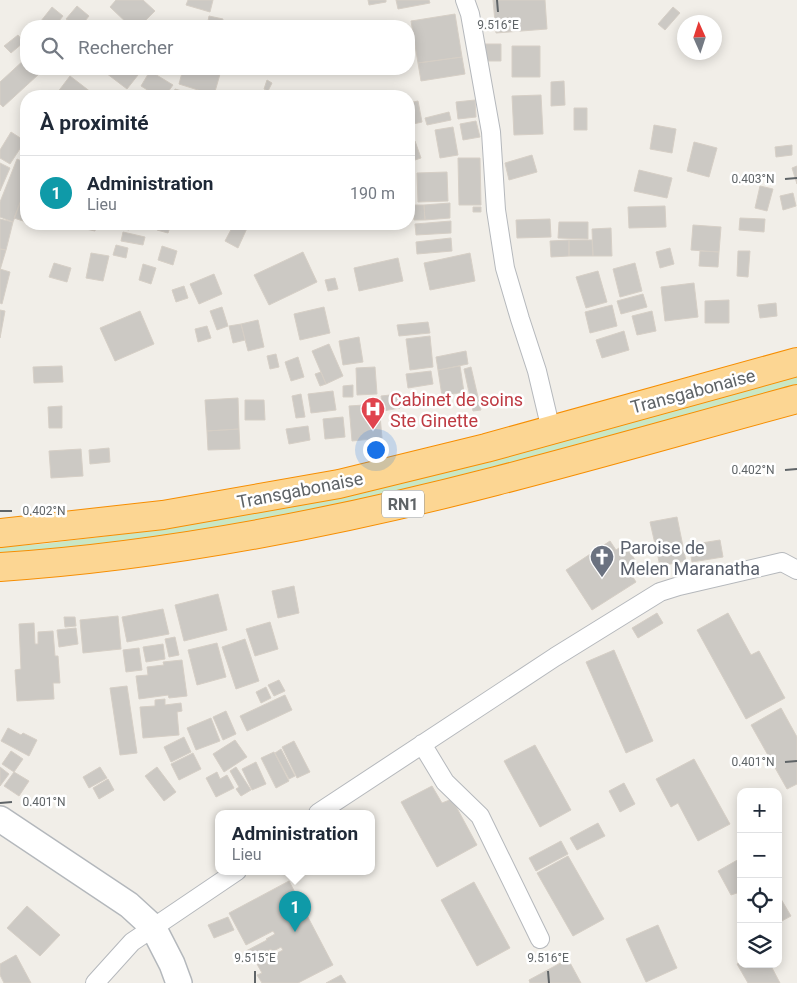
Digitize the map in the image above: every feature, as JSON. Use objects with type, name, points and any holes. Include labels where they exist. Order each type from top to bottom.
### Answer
[{"type":"highway","name":"Transgabonaise","points":[[0,533],[163,515],[339,484],[551,430],[797,362]]},
{"type":"highway","name":"Transgabonaise","points":[[0,568],[137,554],[228,540],[346,517],[496,481],[797,399]]},
{"type":"street","points":[[465,0],[470,14],[491,132],[496,210],[505,268],[537,371],[551,430]]},
{"type":"street","points":[[323,810],[555,657],[660,592],[678,586],[782,562],[797,570]]},
{"type":"street","points":[[422,744],[445,782],[480,816],[540,939]]},
{"type":"street","points":[[0,819],[129,905],[153,927],[172,964],[179,983]]},
{"type":"street","points":[[95,983],[132,942],[230,875]]},
{"type":"green space","points":[[797,376],[797,387],[492,470],[344,506],[166,539],[0,556],[0,547],[42,544],[164,529],[342,496]]},
{"type":"building","points":[[116,0],[143,0],[155,11],[146,20],[124,20],[110,7]]},
{"type":"building","points":[[188,0],[213,0],[210,12],[186,5]]},
{"type":"building","points":[[368,0],[386,0],[386,2],[369,5]]},
{"type":"building","points":[[396,0],[429,0],[430,3],[398,9]]},
{"type":"building","points":[[493,0],[545,0],[547,29],[496,33]]},
{"type":"building","points":[[77,6],[89,16],[86,20],[66,19]]},
{"type":"building","points":[[52,7],[63,16],[60,20],[42,20]]},
{"type":"building","points":[[673,7],[680,13],[665,30],[658,24]]},
{"type":"building","points":[[455,14],[462,57],[418,63],[415,45],[415,20]]},
{"type":"building","points":[[209,16],[223,19],[223,20],[208,20]]},
{"type":"building","points":[[18,35],[20,37],[20,45],[11,53],[4,46]]},
{"type":"building","points":[[484,44],[501,44],[501,61],[484,61]]},
{"type":"building","points":[[512,46],[540,46],[540,77],[512,77]]},
{"type":"building","points":[[462,57],[465,74],[421,81],[418,63]]},
{"type":"building","points":[[20,64],[20,75],[38,75],[3,107],[0,104],[0,82]]},
{"type":"building","points":[[109,75],[138,75],[127,89]]},
{"type":"building","points":[[148,75],[157,75],[173,85],[169,90],[147,90],[141,86]]},
{"type":"building","points":[[181,75],[220,75],[215,90],[198,90],[179,84]]},
{"type":"building","points":[[70,76],[88,90],[59,90]]},
{"type":"building","points":[[267,80],[272,83],[268,90],[264,89]]},
{"type":"building","points":[[564,81],[565,105],[551,106],[551,82]]},
{"type":"building","points":[[541,95],[543,134],[514,135],[512,96]]},
{"type":"building","points":[[475,100],[476,117],[458,119],[456,102]]},
{"type":"building","points":[[418,101],[422,122],[415,124],[415,102]]},
{"type":"building","points":[[574,108],[587,108],[587,130],[574,130]]},
{"type":"building","points":[[449,112],[451,120],[427,125],[425,118]]},
{"type":"building","points":[[476,121],[480,137],[463,140],[460,124]]},
{"type":"building","points":[[654,125],[676,129],[672,153],[650,149]]},
{"type":"building","points":[[453,127],[458,155],[440,158],[435,130]]},
{"type":"building","points":[[11,132],[20,138],[20,149],[10,164],[0,158],[0,150]]},
{"type":"building","points":[[415,141],[421,158],[415,160]]},
{"type":"building","points":[[694,142],[717,148],[709,177],[687,171]]},
{"type":"building","points":[[792,145],[792,155],[776,157],[775,147]]},
{"type":"building","points":[[532,155],[537,172],[509,180],[505,163]]},
{"type":"building","points":[[458,158],[480,158],[481,205],[459,205]]},
{"type":"building","points":[[17,159],[20,160],[20,204],[13,222],[0,217],[0,202]]},
{"type":"building","points":[[0,163],[10,168],[0,191]]},
{"type":"building","points":[[797,166],[797,184],[792,168]]},
{"type":"building","points":[[639,170],[672,178],[667,198],[634,191]]},
{"type":"building","points":[[447,172],[448,201],[418,202],[417,173]]},
{"type":"building","points":[[760,186],[773,189],[767,211],[755,208]]},
{"type":"building","points":[[793,193],[796,206],[783,210],[780,196]]},
{"type":"building","points":[[20,203],[20,220],[14,218]]},
{"type":"building","points":[[450,203],[450,218],[425,220],[424,205]]},
{"type":"building","points":[[415,205],[424,205],[425,220],[415,220]]},
{"type":"building","points":[[665,206],[666,227],[629,228],[628,207]]},
{"type":"building","points":[[473,207],[481,207],[481,212],[473,212]]},
{"type":"building","points":[[740,218],[765,219],[764,232],[739,230]]},
{"type":"building","points":[[0,219],[13,222],[6,250],[0,249]]},
{"type":"building","points":[[550,219],[551,237],[517,238],[516,220]]},
{"type":"building","points":[[451,221],[451,233],[416,235],[415,224]]},
{"type":"building","points":[[559,222],[588,222],[588,239],[558,238]]},
{"type":"building","points":[[693,225],[721,227],[719,252],[691,250]]},
{"type":"building","points":[[611,228],[612,256],[593,256],[592,229]]},
{"type":"building","points":[[157,230],[169,230],[168,233]]},
{"type":"building","points":[[231,230],[246,230],[238,248],[225,241]]},
{"type":"building","points":[[123,232],[145,237],[143,245],[121,241]]},
{"type":"building","points":[[451,238],[452,251],[417,254],[416,242]]},
{"type":"building","points":[[569,240],[569,256],[551,257],[550,241]]},
{"type":"building","points":[[569,240],[592,240],[593,256],[569,256]]},
{"type":"building","points":[[116,245],[128,248],[126,258],[113,255]]},
{"type":"building","points":[[162,246],[177,251],[173,265],[158,260]]},
{"type":"building","points":[[670,248],[674,264],[660,268],[656,252]]},
{"type":"building","points":[[0,249],[6,250],[0,270]]},
{"type":"building","points":[[700,251],[719,252],[718,267],[699,266]]},
{"type":"building","points":[[738,251],[750,251],[748,277],[737,276]]},
{"type":"building","points":[[303,252],[317,282],[269,305],[254,275]]},
{"type":"building","points":[[91,253],[109,256],[103,281],[86,278]]},
{"type":"building","points":[[470,253],[475,281],[430,290],[424,263]]},
{"type":"building","points":[[398,258],[403,281],[359,291],[354,268]]},
{"type":"building","points":[[54,263],[71,268],[67,282],[49,277]]},
{"type":"building","points":[[635,263],[642,291],[620,297],[613,269]]},
{"type":"building","points":[[143,264],[156,268],[151,284],[139,280]]},
{"type":"building","points":[[0,269],[10,272],[2,304],[0,303]]},
{"type":"building","points":[[598,271],[607,302],[586,308],[576,277]]},
{"type":"building","points":[[214,274],[222,294],[199,304],[190,284]]},
{"type":"building","points":[[335,278],[338,289],[328,291],[325,280]]},
{"type":"building","points":[[694,283],[698,317],[665,321],[661,287]]},
{"type":"building","points":[[184,286],[188,298],[176,302],[172,290]]},
{"type":"building","points":[[643,294],[647,307],[621,314],[617,301]]},
{"type":"building","points":[[729,300],[729,323],[705,323],[705,301]]},
{"type":"building","points":[[776,303],[777,316],[760,318],[758,305]]},
{"type":"building","points":[[612,305],[617,326],[590,333],[585,312]]},
{"type":"building","points":[[222,307],[228,326],[217,330],[210,311]]},
{"type":"building","points":[[324,307],[330,333],[300,340],[294,314]]},
{"type":"building","points":[[0,310],[5,311],[0,338]]},
{"type":"building","points":[[140,311],[154,344],[115,361],[100,328]]},
{"type":"building","points":[[652,311],[656,331],[637,335],[632,316]]},
{"type":"building","points":[[258,320],[264,347],[248,351],[241,324]]},
{"type":"building","points":[[428,322],[430,333],[399,336],[397,325]]},
{"type":"building","points":[[241,324],[245,340],[233,343],[229,326]]},
{"type":"building","points":[[207,326],[211,338],[198,342],[195,329]]},
{"type":"building","points":[[624,331],[629,350],[602,358],[596,340]]},
{"type":"building","points":[[430,336],[433,367],[410,370],[406,339]]},
{"type":"building","points":[[359,337],[363,362],[343,365],[339,341]]},
{"type":"building","points":[[329,344],[343,376],[326,384],[312,351]]},
{"type":"building","points":[[466,351],[468,364],[438,370],[436,357]]},
{"type":"building","points":[[276,354],[279,367],[270,369],[267,356]]},
{"type":"building","points":[[298,357],[304,377],[291,381],[285,362]]},
{"type":"building","points":[[62,366],[63,382],[34,383],[33,367]]},
{"type":"building","points":[[460,366],[464,392],[442,396],[438,370]]},
{"type":"building","points":[[375,367],[377,394],[357,395],[356,368]]},
{"type":"building","points":[[471,367],[481,410],[473,411],[464,369]]},
{"type":"building","points":[[431,371],[433,384],[408,388],[406,374]]},
{"type":"building","points":[[321,372],[326,384],[320,386],[315,374]]},
{"type":"building","points":[[353,385],[353,397],[343,397],[343,386]]},
{"type":"building","points":[[333,391],[336,410],[311,413],[308,394]]},
{"type":"building","points":[[301,394],[305,417],[296,418],[292,396]]},
{"type":"building","points":[[399,394],[400,408],[383,411],[381,396]]},
{"type":"building","points":[[238,398],[239,429],[207,431],[205,400]]},
{"type":"building","points":[[245,400],[264,400],[265,420],[245,420]]},
{"type":"building","points":[[379,404],[382,438],[352,441],[349,406]]},
{"type":"building","points":[[62,406],[62,428],[49,428],[48,407]]},
{"type":"building","points":[[343,417],[345,437],[325,439],[323,419]]},
{"type":"building","points":[[308,426],[310,440],[289,444],[286,429]]},
{"type":"building","points":[[239,429],[240,449],[208,450],[207,431]]},
{"type":"building","points":[[109,448],[110,462],[90,464],[89,450]]},
{"type":"building","points":[[81,449],[83,476],[51,478],[49,451]]},
{"type":"building","points":[[677,517],[686,561],[660,566],[650,522]]},
{"type":"building","points":[[720,540],[723,557],[692,562],[689,545]]},
{"type":"building","name":"Paroise de Melen Maranatha","points":[[610,541],[616,550],[625,544],[640,568],[631,574],[636,582],[592,610],[566,570]]},
{"type":"building","points":[[294,586],[299,613],[278,618],[272,591]]},
{"type":"building","points":[[218,594],[227,630],[184,641],[175,605]]},
{"type":"building","points":[[163,609],[169,634],[127,642],[122,617]]},
{"type":"building","points":[[657,613],[663,623],[638,638],[632,628]]},
{"type":"building","points":[[728,613],[751,655],[759,651],[785,698],[746,719],[697,630]]},
{"type":"building","points":[[118,616],[121,649],[83,653],[80,620]]},
{"type":"building","points":[[64,617],[75,617],[76,626],[65,627]]},
{"type":"building","points":[[270,622],[278,649],[255,656],[246,629]]},
{"type":"building","points":[[34,623],[35,644],[38,644],[38,632],[53,631],[55,656],[58,656],[60,683],[53,683],[54,699],[17,701],[15,670],[21,669],[19,624]]},
{"type":"building","points":[[76,628],[78,644],[59,647],[57,630]]},
{"type":"building","points":[[175,637],[179,655],[169,657],[165,639]]},
{"type":"building","points":[[245,639],[259,681],[236,689],[222,647]]},
{"type":"building","points":[[217,643],[226,677],[197,685],[188,650]]},
{"type":"building","points":[[163,644],[165,659],[146,662],[143,647]]},
{"type":"building","points":[[139,648],[142,670],[126,672],[123,650]]},
{"type":"building","points":[[614,650],[653,741],[626,753],[586,662]]},
{"type":"building","points":[[182,660],[187,696],[169,698],[168,695],[139,699],[136,676],[148,675],[147,667],[164,665],[163,662]]},
{"type":"building","points":[[279,680],[285,691],[274,696],[268,685]]},
{"type":"building","points":[[127,686],[137,753],[120,755],[110,688]]},
{"type":"building","points":[[266,687],[271,698],[261,703],[256,692]]},
{"type":"building","points":[[285,695],[292,710],[247,731],[240,716]]},
{"type":"building","points":[[165,699],[165,705],[181,703],[182,711],[177,712],[179,735],[143,738],[140,707],[155,706],[155,700]]},
{"type":"building","points":[[781,708],[797,737],[797,784],[787,789],[751,725]]},
{"type":"building","points":[[226,711],[236,734],[223,740],[213,717]]},
{"type":"building","points":[[211,718],[220,741],[196,750],[187,728]]},
{"type":"building","points":[[8,728],[37,740],[29,756],[1,741]]},
{"type":"building","points":[[184,737],[191,752],[171,762],[164,747]]},
{"type":"building","points":[[235,740],[247,757],[224,772],[213,754]]},
{"type":"building","points":[[294,741],[310,772],[297,778],[282,747]]},
{"type":"building","points":[[535,745],[571,810],[540,827],[504,761]]},
{"type":"building","points":[[281,749],[295,776],[289,779],[275,753]]},
{"type":"building","points":[[11,751],[23,759],[14,772],[2,764]]},
{"type":"building","points":[[274,752],[289,781],[276,788],[261,758]]},
{"type":"building","points":[[193,753],[201,769],[179,780],[171,764]]},
{"type":"building","points":[[694,759],[730,824],[698,841],[678,803],[671,807],[656,779]]},
{"type":"building","points":[[256,762],[266,784],[252,790],[242,769]]},
{"type":"building","points":[[0,767],[9,774],[0,786]]},
{"type":"building","points":[[100,767],[107,778],[89,788],[83,777]]},
{"type":"building","points":[[157,767],[176,792],[164,801],[145,776]]},
{"type":"building","points":[[236,767],[251,790],[241,796],[236,789],[239,787],[230,771]]},
{"type":"building","points":[[14,772],[29,781],[19,796],[4,786]]},
{"type":"building","points":[[217,772],[220,779],[227,775],[234,788],[216,797],[206,778]]},
{"type":"building","points":[[108,779],[114,790],[99,799],[93,788]]},
{"type":"building","points":[[624,783],[635,804],[620,812],[609,791]]},
{"type":"building","points":[[432,786],[442,803],[452,799],[477,845],[437,867],[401,802]]},
{"type":"building","points":[[598,823],[605,836],[577,850],[570,838]]},
{"type":"building","points":[[561,841],[568,854],[536,871],[529,858]]},
{"type":"building","points":[[568,856],[604,919],[573,936],[537,873]]},
{"type":"building","points":[[737,860],[737,893],[731,895],[718,871]]},
{"type":"building","points":[[289,881],[333,965],[298,983],[262,983],[257,975],[262,973],[257,964],[283,950],[281,947],[272,952],[271,949],[249,961],[244,952],[275,934],[273,931],[246,945],[229,913]]},
{"type":"building","points":[[474,882],[510,948],[477,966],[441,900]]},
{"type":"building","points":[[782,901],[791,916],[782,921]]},
{"type":"building","points":[[27,906],[60,935],[40,956],[7,928]]},
{"type":"building","points":[[228,917],[234,930],[214,938],[208,925]]},
{"type":"building","points":[[658,925],[677,968],[646,982],[626,939]]},
{"type":"building","points":[[16,955],[31,983],[4,983],[0,975],[0,964]]},
{"type":"building","points":[[568,959],[581,983],[530,983],[529,980]]},
{"type":"building","points":[[739,968],[772,968],[780,983],[748,983]]},
{"type":"building","points":[[341,975],[346,983],[326,983]]},
{"type":"place","name":"Cabinet de soins Ste Ginette","points":[[373,430]]},
{"type":"place","name":"Paroise de Melen Maranatha","points":[[602,578]]},
{"type":"place","name":"Administration","points":[[295,932]]}]
